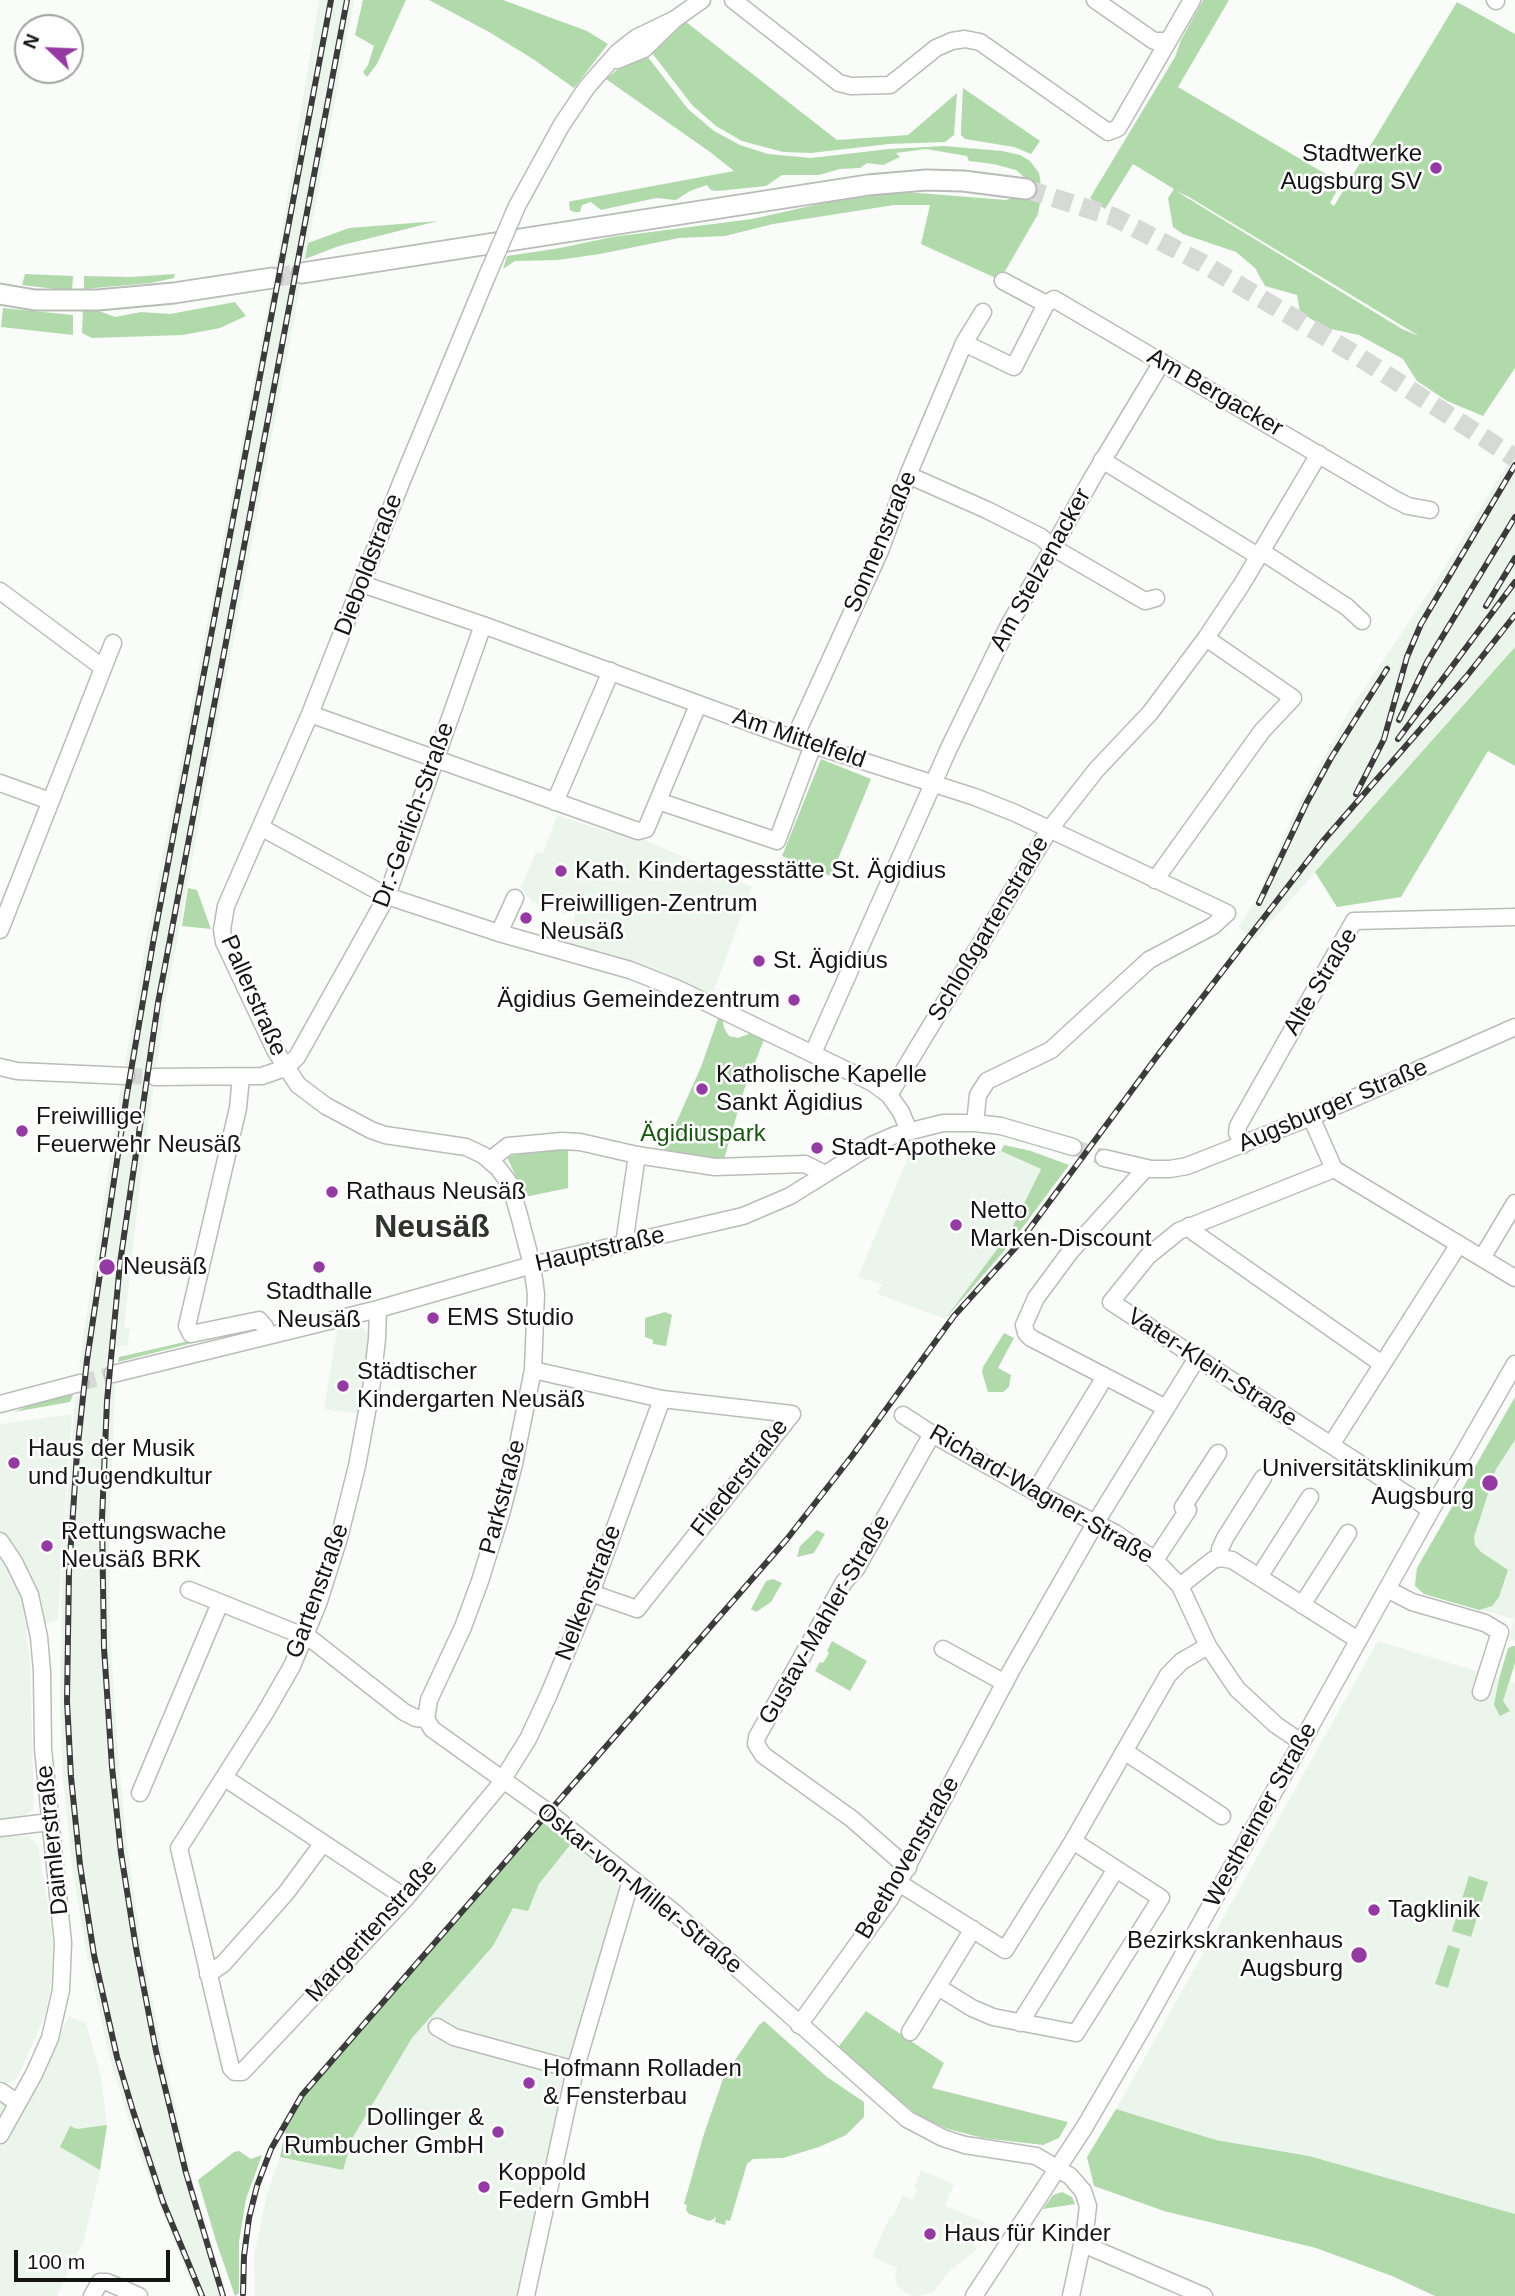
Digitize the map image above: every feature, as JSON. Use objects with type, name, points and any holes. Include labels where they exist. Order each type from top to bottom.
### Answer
[{"type":"main road","points":[[302,273],[868,185],[926,180],[963,181],[1026,189]]},
{"type":"main road","points":[[0,294],[35,300],[98,300],[174,293],[272,278]]},
{"type":"street","name":"Dieboldstraße","points":[[222,924],[226,906],[310,715],[517,206],[561,126],[604,68],[644,49],[675,19],[702,0]]},
{"type":"street","points":[[733,0],[839,83],[851,86],[890,85],[936,48],[951,41],[965,39],[980,42],[1108,132],[1118,128],[1192,0]]},
{"type":"street","points":[[1095,0],[1154,41],[1168,41]]},
{"type":"street","name":"Am Bergacker","points":[[1003,281],[1046,304],[1054,299],[1394,499],[1408,506],[1430,510]]},
{"type":"street","points":[[964,343],[1014,367],[1046,304]]},
{"type":"street","name":"Sonnenstraße","points":[[794,739],[875,562],[908,475],[964,343],[983,312]]},
{"type":"street","name":"Am Stelzenacker","points":[[813,1053],[1009,625],[1102,460],[1162,362]]},
{"type":"street","points":[[1155,880],[1262,731],[1293,698],[1206,638],[1319,454]]},
{"type":"street","points":[[1102,460],[1347,607],[1362,621]]},
{"type":"street","points":[[908,475],[1041,537],[1052,547],[1145,601],[1156,598]]},
{"type":"street","name":"Am Mittelfeld","points":[[362,584],[483,625],[794,739],[1015,813],[1227,913],[1213,926],[1149,960],[1051,1050],[987,1081],[981,1086],[978,1095],[975,1123]]},
{"type":"street","points":[[0,591],[103,667]]},
{"type":"street","name":"Dr.-Gerlich-Straße","points":[[285,1068],[303,1048],[387,896],[483,625]]},
{"type":"street","name":"Schloßgartenstraße","points":[[888,1095],[1049,830],[1097,769],[1137,728],[1206,638]]},
{"type":"street","points":[[0,930],[113,643]]},
{"type":"street","points":[[555,802],[611,671]]},
{"type":"street","points":[[310,715],[638,831],[646,829],[698,705]]},
{"type":"street","points":[[659,801],[777,841],[813,745]]},
{"type":"street","points":[[0,783],[50,802]]},
{"type":"street","points":[[262,828],[387,896],[499,933],[653,978],[873,1083],[888,1095],[901,1112],[909,1131]]},
{"type":"street","points":[[499,933],[515,898]]},
{"type":"street","name":"Alte Straße","points":[[1243,1145],[1237,1133],[1238,1126],[1354,921],[1515,917]]},
{"type":"street","name":"Pallerstraße","points":[[222,924],[224,942],[285,1068],[298,1085],[316,1099],[370,1130],[385,1135],[466,1147],[490,1160]]},
{"type":"street","name":"Augsburger Straße","points":[[1140,1174],[1187,1166],[1243,1145],[1515,1027]]},
{"type":"street","points":[[0,1067],[17,1071],[126,1076]]},
{"type":"street","points":[[155,1077],[241,1077],[271,1074],[285,1068]]},
{"type":"street","points":[[241,1077],[238,1108],[189,1316],[188,1331],[191,1334],[260,1320],[265,1326],[266,1335]]},
{"type":"street","points":[[1311,1117],[1334,1169],[1515,1279]]},
{"type":"street","name":"Hauptstraße","points":[[113,1374],[378,1309],[532,1265],[720,1222],[758,1210],[789,1196],[872,1145],[909,1131],[943,1123],[975,1123],[1007,1128],[1073,1147]]},
{"type":"street","points":[[490,1160],[508,1146],[562,1141],[715,1167],[805,1164],[825,1174]]},
{"type":"street","points":[[624,1244],[637,1155]]},
{"type":"street","points":[[1104,1158],[1140,1174],[1059,1267],[1028,1311],[1024,1328],[1031,1338],[1166,1408]]},
{"type":"street","name":"Parkstraße","points":[[426,1719],[429,1700],[463,1627],[494,1536],[514,1464],[533,1370],[536,1294],[532,1265],[514,1193],[490,1160]]},
{"type":"street","name":"Vater-Klein-Straße","points":[[1334,1169],[1189,1226],[1155,1248],[1111,1302],[1431,1510]]},
{"type":"street","points":[[1482,1258],[1515,1203]]},
{"type":"street","points":[[1189,1226],[1195,1233],[1382,1364]]},
{"type":"street","points":[[1331,1445],[1459,1244]]},
{"type":"street","name":"Gartenstraße","points":[[208,1974],[180,1856],[181,1844],[265,1713],[306,1636],[331,1566],[352,1487],[371,1390],[378,1309]]},
{"type":"street","name":"Beethovenstraße","points":[[799,2025],[862,1939],[903,1876],[1004,1684],[1096,1522],[1197,1357]]},
{"type":"street","name":"Westheimer Straße","points":[[974,2296],[1058,2168],[1144,2025],[1515,1364]]},
{"type":"street","name":"Fliederstraße","points":[[533,1370],[662,1399],[792,1414],[637,1608],[591,1593]]},
{"type":"street","points":[[0,1404],[80,1383]]},
{"type":"street","points":[[1035,1492],[1100,1385]]},
{"type":"street","name":"Nelkenstraße","points":[[502,1779],[528,1739],[591,1593],[662,1399]]},
{"type":"street","name":"Richard-Wagner-Straße","points":[[903,1415],[1035,1492],[1096,1522],[1155,1560],[1181,1586],[1208,1646],[1237,1689],[1301,1742]]},
{"type":"street","name":"Gustav-Mahler-Straße","points":[[903,1876],[852,1819],[758,1751],[756,1744],[760,1731],[839,1590],[856,1569],[932,1434]]},
{"type":"street","points":[[1155,1560],[1188,1510],[1183,1507],[1218,1453]]},
{"type":"street","points":[[1220,1558],[1220,1549],[1225,1538],[1264,1478]]},
{"type":"street","points":[[1259,1577],[1310,1497]]},
{"type":"street","points":[[1302,1605],[1348,1533]]},
{"type":"street","name":"Daimlerstraße","points":[[0,1541],[30,1595],[39,1637],[43,1749],[64,1943],[61,1990],[47,2043],[0,2135]]},
{"type":"street","points":[[1181,1586],[1208,1564],[1220,1558],[1237,1563],[1358,1640]]},
{"type":"street","points":[[1387,1589],[1412,1602],[1485,1623],[1500,1632],[1481,1692]]},
{"type":"street","name":"Oskar-von-Miller-Straße","points":[[189,1590],[306,1636],[404,1713],[426,1719],[432,1729],[548,1812],[635,1880],[907,2119],[922,2129],[965,2145],[1036,2156],[1058,2168]]},
{"type":"street","points":[[140,1793],[220,1603]]},
{"type":"street","points":[[903,1876],[1005,1950],[1073,1841],[1168,1675],[1182,1661],[1208,1646]]},
{"type":"street","points":[[943,1649],[1004,1684]]},
{"type":"street","points":[[1124,1751],[1222,1816]]},
{"type":"street","points":[[225,1779],[406,1898]]},
{"type":"street","name":"Margeritenstraße","points":[[208,1974],[231,2068],[235,2072],[242,2072],[406,1898],[502,1779]]},
{"type":"street","points":[[0,1828],[50,1822]]},
{"type":"street","points":[[938,1987],[981,2012],[1020,2023],[1076,2033],[1161,1898],[1073,1841]]},
{"type":"street","points":[[208,1974],[223,1964],[286,1893],[323,1843]]},
{"type":"street","points":[[1020,2023],[1116,1869]]},
{"type":"street","points":[[526,2296],[575,2070],[629,1887],[635,1880]]},
{"type":"street","points":[[910,2032],[973,1929]]},
{"type":"street","points":[[437,2026],[454,2037],[575,2070]]},
{"type":"street","points":[[0,2091],[18,2103]]},
{"type":"street","points":[[1058,2168],[1070,2176],[1083,2191],[1088,2206],[1083,2244],[1071,2296]]},
{"type":"street","points":[[1083,2244],[1204,2296]]},
{"type":"street","points":[[92,2296],[100,2282],[107,2282],[139,2296]]},
{"type":"shaded area","points":[[319,0],[354,0],[165,1005],[141,1176],[124,1327],[130,1328],[128,1345],[116,1347],[112,1384],[115,1384],[109,1551],[111,1648],[128,1852],[142,1947],[162,2049],[195,2190],[227,2296],[196,2296],[138,2150],[110,2059],[87,1956],[72,1866],[63,1777],[60,1701],[62,1572],[75,1397],[79,1395],[80,1359],[120,1093],[146,942],[279,248]]},
{"type":"shaded area","points":[[1515,451],[1515,647],[1255,940],[1238,927],[1256,900],[1300,800],[1351,708],[1432,588]]},
{"type":"shaded area","points":[[557,815],[607,832],[618,831],[650,842],[752,887],[712,996],[654,970],[568,945],[579,895],[566,914],[532,902],[521,887],[536,852],[543,854]]},
{"type":"shaded area","points":[[934,1138],[1001,1151],[1041,1169],[1010,1232],[945,1319],[878,1294],[882,1284],[858,1277],[913,1145]]},
{"type":"shaded area","points":[[359,1325],[368,1333],[361,1414],[324,1409],[337,1330]]},
{"type":"shaded area","name":"Universitätsklinikum Augsburg","points":[[1515,1397],[1515,1641],[1509,1639],[1514,1619],[1424,1594],[1415,1586],[1414,1581],[1417,1568]]},
{"type":"shaded area","points":[[72,1414],[58,1619],[26,1631],[30,1660],[34,1809],[20,1819],[0,1821],[0,1424]]},
{"type":"shaded area","name":"Bezirkskrankenhaus Augsburg","points":[[1378,1641],[1515,1683],[1515,2214],[1309,2156],[1216,2140],[1116,2109]]},
{"type":"shaded area","points":[[0,1835],[29,1836],[38,1845],[53,1950],[51,1985],[45,2016],[16,2080],[7,2084],[0,2080]]},
{"type":"shaded area","points":[[579,1836],[634,1880],[575,2070],[526,2296],[255,2296],[254,2256],[267,2194],[280,2157],[343,2169],[353,2137],[412,2038],[492,1946],[513,1908],[528,1910],[539,1884]]},
{"type":"shaded area","points":[[69,2016],[86,2023],[101,2076],[107,2125],[99,2176],[84,2240],[57,2296],[0,2296],[0,2099],[21,2112]]},
{"type":"shaded area","name":"Haus für Kinder","points":[[921,2170],[954,2184],[945,2206],[984,2222],[974,2245],[977,2247],[975,2251],[950,2270],[933,2292],[918,2296],[910,2295],[898,2287],[895,2279],[897,2268],[872,2257],[902,2196],[913,2200],[917,2190],[914,2188]]},
{"type":"green space","points":[[363,0],[406,0],[377,64],[367,77],[363,72],[374,46],[355,35]]},
{"type":"green space","points":[[429,0],[503,0],[587,31],[608,44],[574,88],[489,32]]},
{"type":"green space","name":"Stadtwerke Augsburg SV","points":[[1203,0],[1229,0],[1178,87],[1341,183],[1330,203],[1334,206],[1457,2],[1515,34],[1515,368],[1483,416],[1447,401],[1417,381],[1403,359],[1359,335],[1326,328],[1300,312],[1297,295],[1265,286],[1255,268],[1236,252],[1183,234],[1173,227],[1168,198],[1174,189],[1133,164],[1105,209],[1090,198],[1175,57],[1181,40]],"holes":[[[1176,191],[1419,336],[1402,329]]]},
{"type":"green space","points":[[686,22],[837,140],[908,135],[957,93],[954,135],[945,142],[889,144],[811,153],[783,152],[742,141],[716,126],[692,105],[652,53]]},
{"type":"green space","points":[[647,56],[688,109],[714,131],[740,145],[768,154],[811,158],[944,146],[1020,155],[1030,161],[1039,173],[1042,192],[1038,214],[1000,280],[921,244],[930,205],[894,205],[773,224],[725,236],[679,238],[558,260],[515,261],[503,269],[507,256],[612,237],[752,219],[837,200],[906,192],[1006,200],[1020,196],[1026,189],[1026,179],[1016,170],[969,161],[967,156],[926,149],[896,153],[900,157],[883,165],[867,163],[860,168],[840,169],[819,175],[782,175],[766,186],[717,191],[711,190],[707,185],[676,200],[656,198],[601,210],[591,202],[582,205],[580,212],[574,212],[570,210],[569,202],[734,171],[606,79],[624,64]]},
{"type":"green space","points":[[963,88],[1040,141],[1031,154],[1014,147],[965,139],[961,135]]},
{"type":"green space","points":[[438,221],[339,246],[305,259],[308,243],[349,228]]},
{"type":"green space","points":[[25,274],[73,276],[72,291],[22,285]]},
{"type":"green space","points":[[175,274],[174,278],[151,283],[84,289],[84,276]]},
{"type":"green space","points":[[235,302],[246,316],[220,328],[183,335],[92,338],[82,333],[83,310],[99,311],[115,317],[141,312],[170,314]]},
{"type":"green space","points":[[3,308],[73,315],[73,335],[1,327]]},
{"type":"green space","points":[[1515,647],[1515,766],[1488,751],[1401,897],[1337,907],[1315,872]]},
{"type":"green space","points":[[821,759],[871,779],[831,876],[782,856]]},
{"type":"green space","points":[[188,888],[197,890],[211,929],[182,926]]},
{"type":"green space","name":"Ägidiuspark","points":[[721,1010],[724,1028],[729,1036],[738,1038],[751,1033],[767,1032],[744,1090],[722,1166],[660,1159],[701,1067]]},
{"type":"green space","points":[[1004,1145],[1031,1151],[1069,1165],[1011,1243],[945,1319],[1010,1232],[1041,1169],[1001,1151]]},
{"type":"green space","points":[[568,1150],[568,1188],[525,1197],[507,1157],[529,1151]]},
{"type":"green space","points":[[665,1312],[672,1315],[666,1346],[653,1344],[653,1340],[645,1337],[645,1318]]},
{"type":"green space","points":[[250,1327],[224,1335],[118,1362],[119,1357]]},
{"type":"green space","points":[[1004,1333],[1014,1338],[998,1368],[1011,1375],[1009,1387],[1003,1392],[988,1392],[983,1367]]},
{"type":"green space","points":[[74,1393],[70,1402],[14,1412],[33,1404]]},
{"type":"green space","name":"Universitätsklinikum Augsburg","points":[[1515,1397],[1515,1440],[1496,1469],[1474,1537],[1475,1545],[1481,1552],[1508,1570],[1499,1597],[1492,1606],[1479,1610],[1424,1594],[1415,1586],[1417,1568]]},
{"type":"green space","points":[[817,1530],[825,1534],[814,1553],[797,1557],[800,1546]]},
{"type":"green space","points":[[773,1579],[782,1583],[771,1602],[756,1612],[751,1609],[766,1581]]},
{"type":"green space","points":[[832,1641],[867,1661],[850,1691],[815,1671],[828,1655]]},
{"type":"green space","points":[[1513,1646],[1515,1663],[1503,1701],[1510,1711],[1500,1716],[1494,1705],[1508,1648]]},
{"type":"green space","points":[[541,1821],[571,1844],[539,1884],[528,1911],[513,1908],[493,1946],[412,2038],[353,2137],[343,2170],[280,2157],[286,2126],[303,2097]]},
{"type":"green space","points":[[1469,1876],[1488,1882],[1471,1937],[1452,1931]]},
{"type":"green space","points":[[1448,1945],[1460,1949],[1448,1988],[1435,1984]]},
{"type":"green space","points":[[866,2011],[944,2063],[932,2088],[1068,2122],[1059,2138],[1043,2145],[983,2138],[948,2129],[919,2116],[836,2050]]},
{"type":"green space","points":[[764,2021],[827,2077],[864,2102],[864,2117],[846,2135],[819,2147],[783,2158],[753,2159],[747,2164],[730,2221],[726,2220],[725,2225],[715,2222],[716,2216],[709,2221],[689,2214],[687,2205],[684,2204],[724,2076]]},
{"type":"green space","points":[[1116,2109],[1216,2140],[1309,2156],[1515,2214],[1515,2296],[1435,2296],[1392,2276],[1316,2248],[1164,2211],[1094,2186],[1087,2157]]},
{"type":"green space","points":[[107,2125],[100,2170],[60,2147],[70,2126],[77,2129]]},
{"type":"green space","points":[[239,2151],[251,2159],[262,2155],[246,2199],[239,2242],[239,2293],[235,2296],[198,2180]]},
{"type":"green space","points":[[1062,2192],[1072,2197],[1075,2204],[1043,2209],[1053,2195]]},
{"type":"tunnel","points":[[1026,189],[1114,217],[1202,263],[1356,355],[1515,458]]},
{"type":"tunnel","points":[[272,278],[302,273]]},
{"type":"tunnel","points":[[126,1076],[155,1077]]},
{"type":"tunnel","points":[[1073,1147],[1104,1158]]},
{"type":"tunnel","points":[[80,1383],[113,1374]]},
{"type":"railway","points":[[202,2296],[163,2202],[133,2111],[117,2057],[94,1955],[80,1865],[71,1777],[67,1701],[69,1572],[87,1360],[127,1094],[153,943],[331,0]]},
{"type":"railway","points":[[223,2296],[186,2173],[156,2051],[121,1853],[104,1648],[102,1519],[107,1401],[120,1263],[158,1003],[347,0]]},
{"type":"railway","points":[[1356,794],[1384,739],[1407,657],[1421,624],[1515,465]]},
{"type":"railway","points":[[1399,720],[1427,662],[1515,517]]},
{"type":"railway","points":[[1486,606],[1515,558]]},
{"type":"railway","points":[[1398,739],[1515,582]]},
{"type":"railway","points":[[243,2294],[244,2256],[257,2186],[271,2149],[302,2095],[787,1539],[852,1456],[954,1316],[1016,1247],[1161,1051],[1323,841],[1466,677],[1515,615]]},
{"type":"railway","points":[[1259,903],[1331,758],[1387,669]]},
{"type":"place","name":"Stadtwerke Augsburg SV","points":[[1436,168]]},
{"type":"place","name":"Kath. Kindertagesstätte St. Ägidius","points":[[561,871]]},
{"type":"place","name":"Freiwilligen-Zentrum Neusäß","points":[[526,918]]},
{"type":"place","name":"St. Ägidius","points":[[759,961]]},
{"type":"place","name":"Ägidius Gemeindezentrum","points":[[794,1000]]},
{"type":"place","name":"Katholische Kapelle Sankt Ägidius","points":[[702,1089]]},
{"type":"place","name":"Freiwillige Feuerwehr Neusäß","points":[[22,1131]]},
{"type":"place","name":"Stadt-Apotheke","points":[[817,1148]]},
{"type":"place","name":"Rathaus Neusäß","points":[[332,1192]]},
{"type":"place","name":"Netto Marken-Discount","points":[[956,1225]]},
{"type":"place","name":"Neusäß","points":[[107,1267]]},
{"type":"place","name":"Stadthalle Neusäß","points":[[319,1267]]},
{"type":"place","name":"EMS Studio","points":[[433,1318]]},
{"type":"place","name":"Städtischer Kindergarten Neusäß","points":[[343,1386]]},
{"type":"place","name":"Haus der Musik und Jugendkultur","points":[[14,1463]]},
{"type":"place","name":"Universitätsklinikum Augsburg","points":[[1490,1483]]},
{"type":"place","name":"Rettungswache Neusäß BRK","points":[[47,1546]]},
{"type":"place","name":"Tagklinik","points":[[1374,1910]]},
{"type":"place","name":"Bezirkskrankenhaus Augsburg","points":[[1359,1955]]},
{"type":"place","name":"Hofmann Rolladen & Fensterbau","points":[[529,2083]]},
{"type":"place","name":"Dollinger & Rumbucher GmbH","points":[[498,2132]]},
{"type":"place","name":"Koppold Federn GmbH","points":[[484,2187]]},
{"type":"place","name":"Haus für Kinder","points":[[930,2234]]},
{"type":"district","name":"Neusäß","points":[[432,1228]]}]
